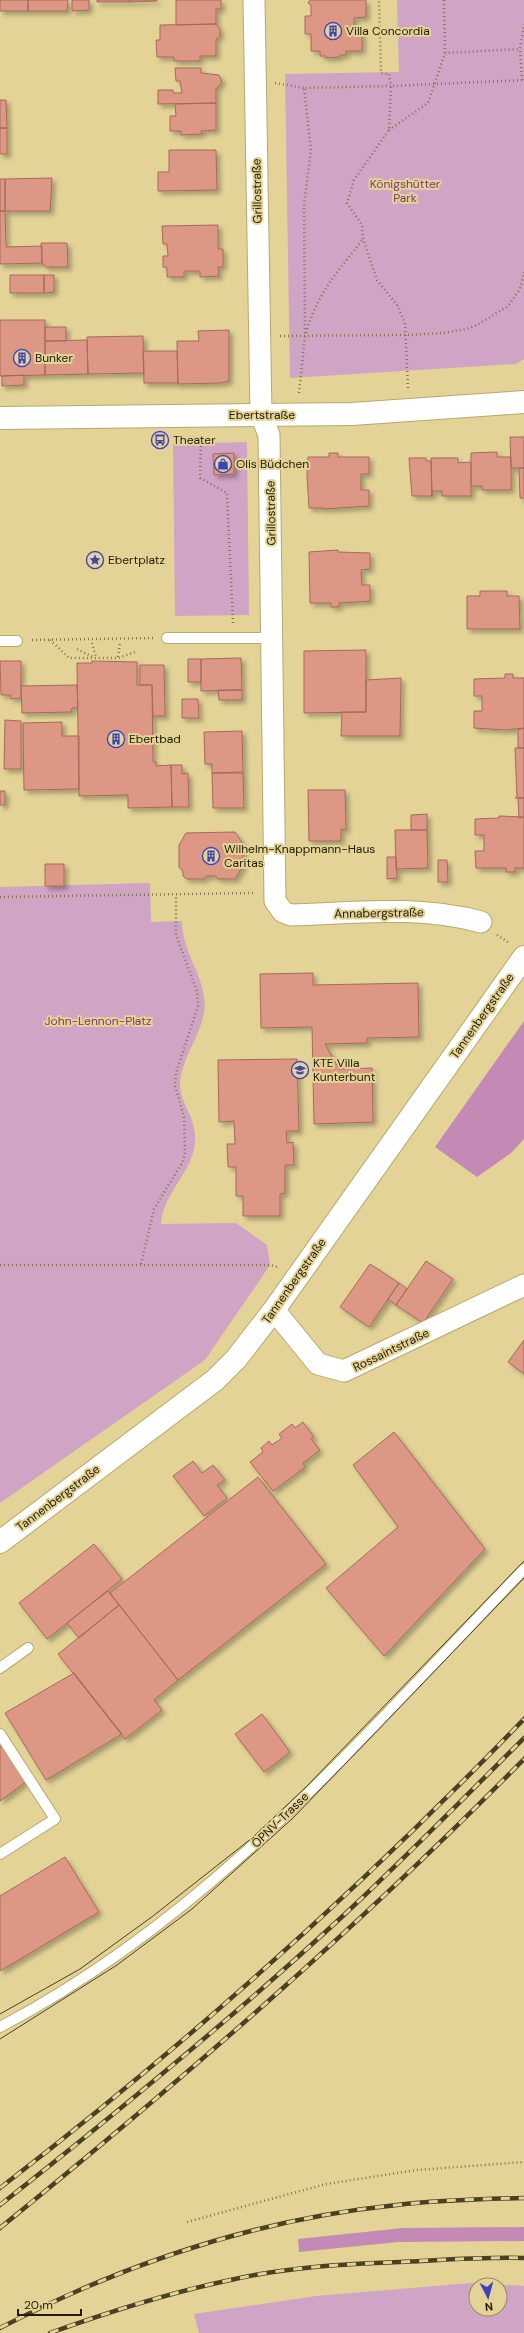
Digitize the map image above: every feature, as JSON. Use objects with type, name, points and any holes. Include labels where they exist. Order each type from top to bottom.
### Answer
[{"type":"street","name":"Grillostraße","points":[[254,0],[261,415],[269,435],[276,900]]},
{"type":"street","name":"Ebertstraße","points":[[0,418],[297,415],[407,411],[519,400]]},
{"type":"street","name":"Annabergstraße","points":[[276,900],[291,915],[426,912],[456,915],[481,922]]},
{"type":"street","name":"Tannenbergstraße","points":[[0,1542],[215,1380],[236,1359],[274,1310],[299,1274],[518,951]]},
{"type":"street","name":"Rossaintstraße","points":[[274,1310],[318,1364],[344,1371],[524,1285]]},
{"type":"lane","points":[[167,638],[273,638]]},
{"type":"lane","points":[[0,641],[17,641]]},
{"type":"lane","name":"ÖPNV-Trasse","points":[[0,2026],[41,2004],[111,1961],[175,1914],[232,1865],[285,1817],[524,1569]]},
{"type":"lane","points":[[0,1668],[28,1648]]},
{"type":"lane","points":[[0,1734],[55,1819],[0,1854]]},
{"type":"path","points":[[379,0],[381,73],[388,74],[391,86],[389,130]]},
{"type":"path","points":[[407,411],[407,335],[402,313],[377,280],[363,239],[362,224],[349,207],[347,198],[354,180],[389,130],[428,102],[446,53],[444,0]]},
{"type":"path","points":[[255,80],[304,88],[434,85],[523,80],[520,49],[524,24]]},
{"type":"path","points":[[446,53],[520,49]]},
{"type":"path","points":[[297,415],[305,336],[303,224],[311,150],[304,88]]},
{"type":"path","points":[[305,336],[312,311],[320,294],[363,239]]},
{"type":"path","points":[[260,336],[407,335],[443,333],[477,325],[498,314],[515,298],[520,290],[524,272]]},
{"type":"path","points":[[201,416],[200,478],[227,493],[234,638]]},
{"type":"path","points":[[17,641],[167,638]]},
{"type":"path","points":[[50,640],[69,658],[118,658],[125,653],[135,652]]},
{"type":"path","points":[[92,643],[96,658]]},
{"type":"path","points":[[118,658],[120,643]]},
{"type":"path","points":[[77,649],[96,658]]},
{"type":"path","points":[[141,1264],[154,1209],[182,1163],[185,1154],[184,1117],[176,1086],[176,1073],[198,1006],[196,991],[176,934],[176,895]]},
{"type":"path","points":[[0,897],[176,895],[276,900]]},
{"type":"path","points":[[481,922],[518,951]]},
{"type":"path","points":[[0,1265],[270,1265],[299,1274]]},
{"type":"path","points":[[187,2222],[326,2184],[417,2170],[524,2162]]},
{"type":"green space","name":"Königshütter Park","points":[[397,0],[524,0],[524,359],[516,364],[290,378],[285,74],[399,72]]},
{"type":"green space","points":[[247,442],[249,615],[175,616],[173,444]]},
{"type":"green space","name":"John-Lennon-Platz","points":[[150,883],[151,922],[182,921],[185,941],[199,978],[204,997],[204,1008],[199,1030],[185,1062],[180,1084],[183,1099],[194,1129],[194,1149],[187,1168],[166,1204],[161,1224],[236,1223],[267,1245],[270,1265],[205,1360],[0,1503],[0,887]]},
{"type":"green space","points":[[468,2283],[468,2317],[508,2317],[508,2285],[524,2286],[524,2333],[199,2333],[194,2314],[316,2296]]},
{"type":"shaded area","points":[[524,1021],[524,1139],[511,1153],[477,1177],[435,1147]]},
{"type":"shaded area","points":[[524,2227],[524,2241],[398,2242],[299,2252],[298,2239],[403,2228]]},
{"type":"building","points":[[0,0],[28,0],[28,11],[0,11]]},
{"type":"building","points":[[28,0],[68,0],[67,11],[28,11]]},
{"type":"building","points":[[72,0],[89,0],[89,10],[72,11]]},
{"type":"building","points":[[97,0],[130,0],[130,2],[97,2]]},
{"type":"building","points":[[130,0],[157,0],[157,1],[130,2]]},
{"type":"building","points":[[176,0],[221,0],[221,9],[216,9],[216,24],[176,25]]},
{"type":"building","name":"Villa Concordia","points":[[310,0],[366,0],[366,17],[354,18],[354,27],[362,27],[362,51],[346,51],[346,55],[326,58],[326,56],[320,56],[320,51],[311,51],[311,34],[305,34],[305,16],[311,16],[311,5],[308,3]]},
{"type":"building","points":[[216,24],[220,29],[220,36],[216,39],[216,56],[200,56],[200,61],[174,61],[174,57],[157,57],[156,40],[160,40],[160,25]]},
{"type":"building","points":[[175,68],[201,68],[201,73],[219,75],[222,82],[216,89],[216,103],[158,104],[158,90],[173,90],[173,93],[182,93],[180,81],[176,81]]},
{"type":"building","points":[[0,100],[6,100],[7,128],[0,128]]},
{"type":"building","points":[[216,103],[216,130],[201,131],[202,134],[181,135],[181,131],[170,131],[170,116],[176,116],[175,104]]},
{"type":"building","points":[[0,128],[7,128],[7,154],[0,154]]},
{"type":"building","points":[[169,150],[216,150],[217,190],[158,191],[158,172],[169,172]]},
{"type":"building","points":[[52,178],[50,211],[5,211],[5,179]]},
{"type":"building","points":[[0,179],[5,179],[5,211],[0,211]]},
{"type":"building","points":[[0,211],[5,211],[6,247],[42,246],[42,263],[0,264]]},
{"type":"building","points":[[218,225],[218,249],[223,249],[223,267],[218,267],[219,276],[200,277],[200,271],[184,271],[184,277],[167,277],[167,267],[163,267],[163,256],[168,256],[167,244],[163,244],[162,226]]},
{"type":"building","points":[[41,243],[67,243],[68,267],[46,267],[42,263]]},
{"type":"building","points":[[10,275],[44,275],[44,293],[10,293]]},
{"type":"building","points":[[44,275],[54,275],[54,292],[44,293]]},
{"type":"building","name":"Bunker","points":[[0,320],[45,320],[45,375],[0,376]]},
{"type":"building","points":[[45,327],[66,327],[66,341],[45,341]]},
{"type":"building","points":[[229,330],[229,381],[220,383],[178,384],[177,341],[199,341],[198,331]]},
{"type":"building","points":[[143,336],[144,373],[88,374],[87,337]]},
{"type":"building","points":[[87,340],[88,374],[45,375],[45,341]]},
{"type":"building","points":[[143,351],[177,351],[178,383],[144,383]]},
{"type":"building","points":[[24,375],[24,385],[2,386],[2,376]]},
{"type":"building","points":[[510,437],[524,437],[524,468],[511,468]]},
{"type":"building","points":[[497,452],[497,457],[511,457],[511,490],[482,490],[482,486],[471,486],[471,453]]},
{"type":"building","name":"Olis Büdchen","points":[[234,453],[234,474],[214,475],[213,454]]},
{"type":"building","points":[[329,453],[338,453],[338,457],[369,457],[369,474],[361,474],[361,490],[369,490],[369,506],[323,509],[309,508],[307,474],[308,457],[329,457]]},
{"type":"building","points":[[409,458],[426,458],[426,461],[431,461],[432,496],[412,496]]},
{"type":"building","points":[[431,458],[458,458],[458,463],[471,462],[471,496],[442,496],[442,491],[432,491],[432,496]]},
{"type":"building","points":[[519,468],[524,468],[524,498],[520,498]]},
{"type":"building","points":[[338,550],[338,552],[370,553],[370,569],[361,570],[362,585],[370,585],[370,601],[339,603],[339,607],[331,607],[331,603],[310,603],[309,552]]},
{"type":"building","points":[[480,591],[507,591],[507,596],[519,596],[520,629],[467,629],[467,596],[480,596]]},
{"type":"building","points":[[366,650],[366,712],[304,713],[304,651]]},
{"type":"building","points":[[241,658],[242,690],[201,691],[201,659]]},
{"type":"building","points":[[188,659],[201,659],[201,682],[188,682]]},
{"type":"building","points":[[0,661],[21,661],[21,698],[11,699],[11,695],[1,695]]},
{"type":"building","name":"Ebertbad","points":[[92,661],[137,662],[137,685],[152,685],[153,762],[156,762],[156,766],[171,765],[172,807],[128,808],[128,795],[79,796],[77,663],[92,663]]},
{"type":"building","points":[[140,665],[164,665],[165,716],[153,716],[152,685],[140,685]]},
{"type":"building","points":[[505,674],[513,674],[513,678],[524,678],[524,728],[506,730],[474,728],[474,711],[482,711],[482,696],[474,696],[474,679],[505,678]]},
{"type":"building","points":[[401,678],[400,736],[341,736],[342,712],[366,712],[366,680]]},
{"type":"building","points":[[77,685],[78,708],[72,708],[71,712],[22,713],[21,686]]},
{"type":"building","points":[[218,690],[242,690],[242,700],[219,700]]},
{"type":"building","points":[[182,699],[198,699],[199,718],[182,718]]},
{"type":"building","points":[[5,720],[21,721],[21,769],[4,769]]},
{"type":"building","points":[[62,722],[62,736],[79,736],[79,789],[24,790],[23,723]]},
{"type":"building","points":[[524,728],[524,748],[518,748],[518,730]]},
{"type":"building","points":[[242,731],[243,772],[212,773],[212,764],[205,764],[204,732]]},
{"type":"building","points":[[515,748],[524,748],[524,798],[515,798],[517,797]]},
{"type":"building","points":[[171,765],[182,765],[182,774],[188,773],[189,807],[172,807]]},
{"type":"building","points":[[212,773],[243,773],[244,808],[213,808]]},
{"type":"building","points":[[308,790],[345,790],[346,830],[341,829],[341,841],[309,841]]},
{"type":"building","points":[[0,791],[5,791],[5,805],[0,805]]},
{"type":"building","points":[[518,798],[524,798],[524,817],[519,818]]},
{"type":"building","points":[[427,814],[427,830],[411,830],[411,815]]},
{"type":"building","points":[[499,816],[524,817],[524,868],[515,868],[515,872],[506,872],[506,868],[476,868],[475,851],[484,851],[484,835],[475,835],[475,819],[499,818]]},
{"type":"building","points":[[395,830],[427,830],[428,868],[396,869]]},
{"type":"building","name":"Wilhelm-Knappmann-Haus Caritas","points":[[235,832],[243,844],[243,866],[235,879],[218,879],[216,876],[206,876],[204,879],[187,879],[183,876],[183,871],[179,867],[179,845],[186,833]]},
{"type":"building","points":[[387,857],[396,857],[397,878],[387,879]]},
{"type":"building","points":[[438,860],[447,860],[448,882],[438,882]]},
{"type":"building","points":[[45,864],[64,864],[64,886],[45,886]]},
{"type":"building","points":[[313,973],[313,985],[418,983],[419,1037],[367,1038],[367,1043],[325,1044],[339,1069],[372,1068],[373,1122],[314,1124],[312,1027],[261,1028],[260,974]]},
{"type":"building","points":[[297,1059],[299,1131],[286,1131],[287,1143],[293,1142],[294,1165],[285,1165],[285,1193],[280,1194],[280,1216],[243,1216],[243,1196],[236,1196],[236,1167],[228,1167],[227,1144],[235,1144],[234,1121],[219,1122],[218,1060]]},
{"type":"building","points":[[426,1261],[453,1279],[423,1323],[396,1305]]},
{"type":"building","points":[[370,1264],[399,1283],[369,1327],[340,1307]]},
{"type":"building","points":[[399,1283],[407,1289],[396,1305],[388,1299]]},
{"type":"building","points":[[524,1340],[524,1374],[508,1362]]},
{"type":"building","points":[[303,1422],[314,1437],[311,1439],[320,1450],[303,1463],[305,1467],[273,1491],[250,1462],[263,1452],[261,1448],[269,1441],[272,1445],[282,1438],[279,1434],[292,1424],[295,1428]]},
{"type":"building","points":[[394,1432],[485,1549],[384,1656],[326,1588],[398,1527],[353,1465]]},
{"type":"building","points":[[193,1461],[202,1473],[213,1465],[225,1480],[217,1485],[227,1498],[204,1516],[173,1476]]},
{"type":"building","points":[[258,1477],[326,1564],[178,1680],[110,1593]]},
{"type":"building","points":[[94,1544],[122,1579],[47,1639],[19,1603]]},
{"type":"building","points":[[108,1591],[119,1605],[79,1638],[67,1623]]},
{"type":"building","points":[[119,1605],[178,1680],[154,1700],[162,1710],[125,1739],[58,1654]]},
{"type":"building","points":[[74,1673],[122,1734],[46,1780],[5,1713]]},
{"type":"building","points":[[262,1714],[290,1752],[264,1772],[235,1734]]},
{"type":"building","points":[[0,1745],[27,1781],[0,1801]]},
{"type":"building","points":[[65,1857],[99,1912],[0,1971],[0,1896]]},
{"type":"tram line","points":[[0,2014],[80,1969],[153,1916],[252,1838],[307,1786],[524,1561]]},
{"type":"tram line","points":[[0,2039],[117,1965],[192,1909],[293,1818],[524,1578]]},
{"type":"railway","points":[[0,2188],[137,2078],[271,1963],[400,1843],[524,1719]]},
{"type":"railway","points":[[0,2205],[176,2063],[303,1952],[390,1871],[524,1738]]},
{"type":"railway","points":[[0,2228],[202,2059],[334,1942],[462,1821],[524,1759]]},
{"type":"railway","points":[[0,2328],[94,2284],[192,2248],[243,2233],[294,2221],[345,2212],[413,2203],[524,2198]]},
{"type":"railway","points":[[50,2333],[165,2296],[211,2284],[255,2275],[317,2267],[359,2264],[478,2258],[524,2258]]},
{"type":"place","name":"Villa Concordia","points":[[333,31]]},
{"type":"place","name":"Bunker","points":[[22,358]]},
{"type":"place","name":"Theater","points":[[160,440]]},
{"type":"place","name":"Olis Büdchen","points":[[223,464]]},
{"type":"place","name":"Ebertplatz","points":[[95,560]]},
{"type":"place","name":"Ebertbad","points":[[116,739]]},
{"type":"place","name":"Wilhelm-Knappmann-Haus Caritas","points":[[211,856]]},
{"type":"place","name":"KTE Villa Kunterbunt","points":[[300,1070]]}]
